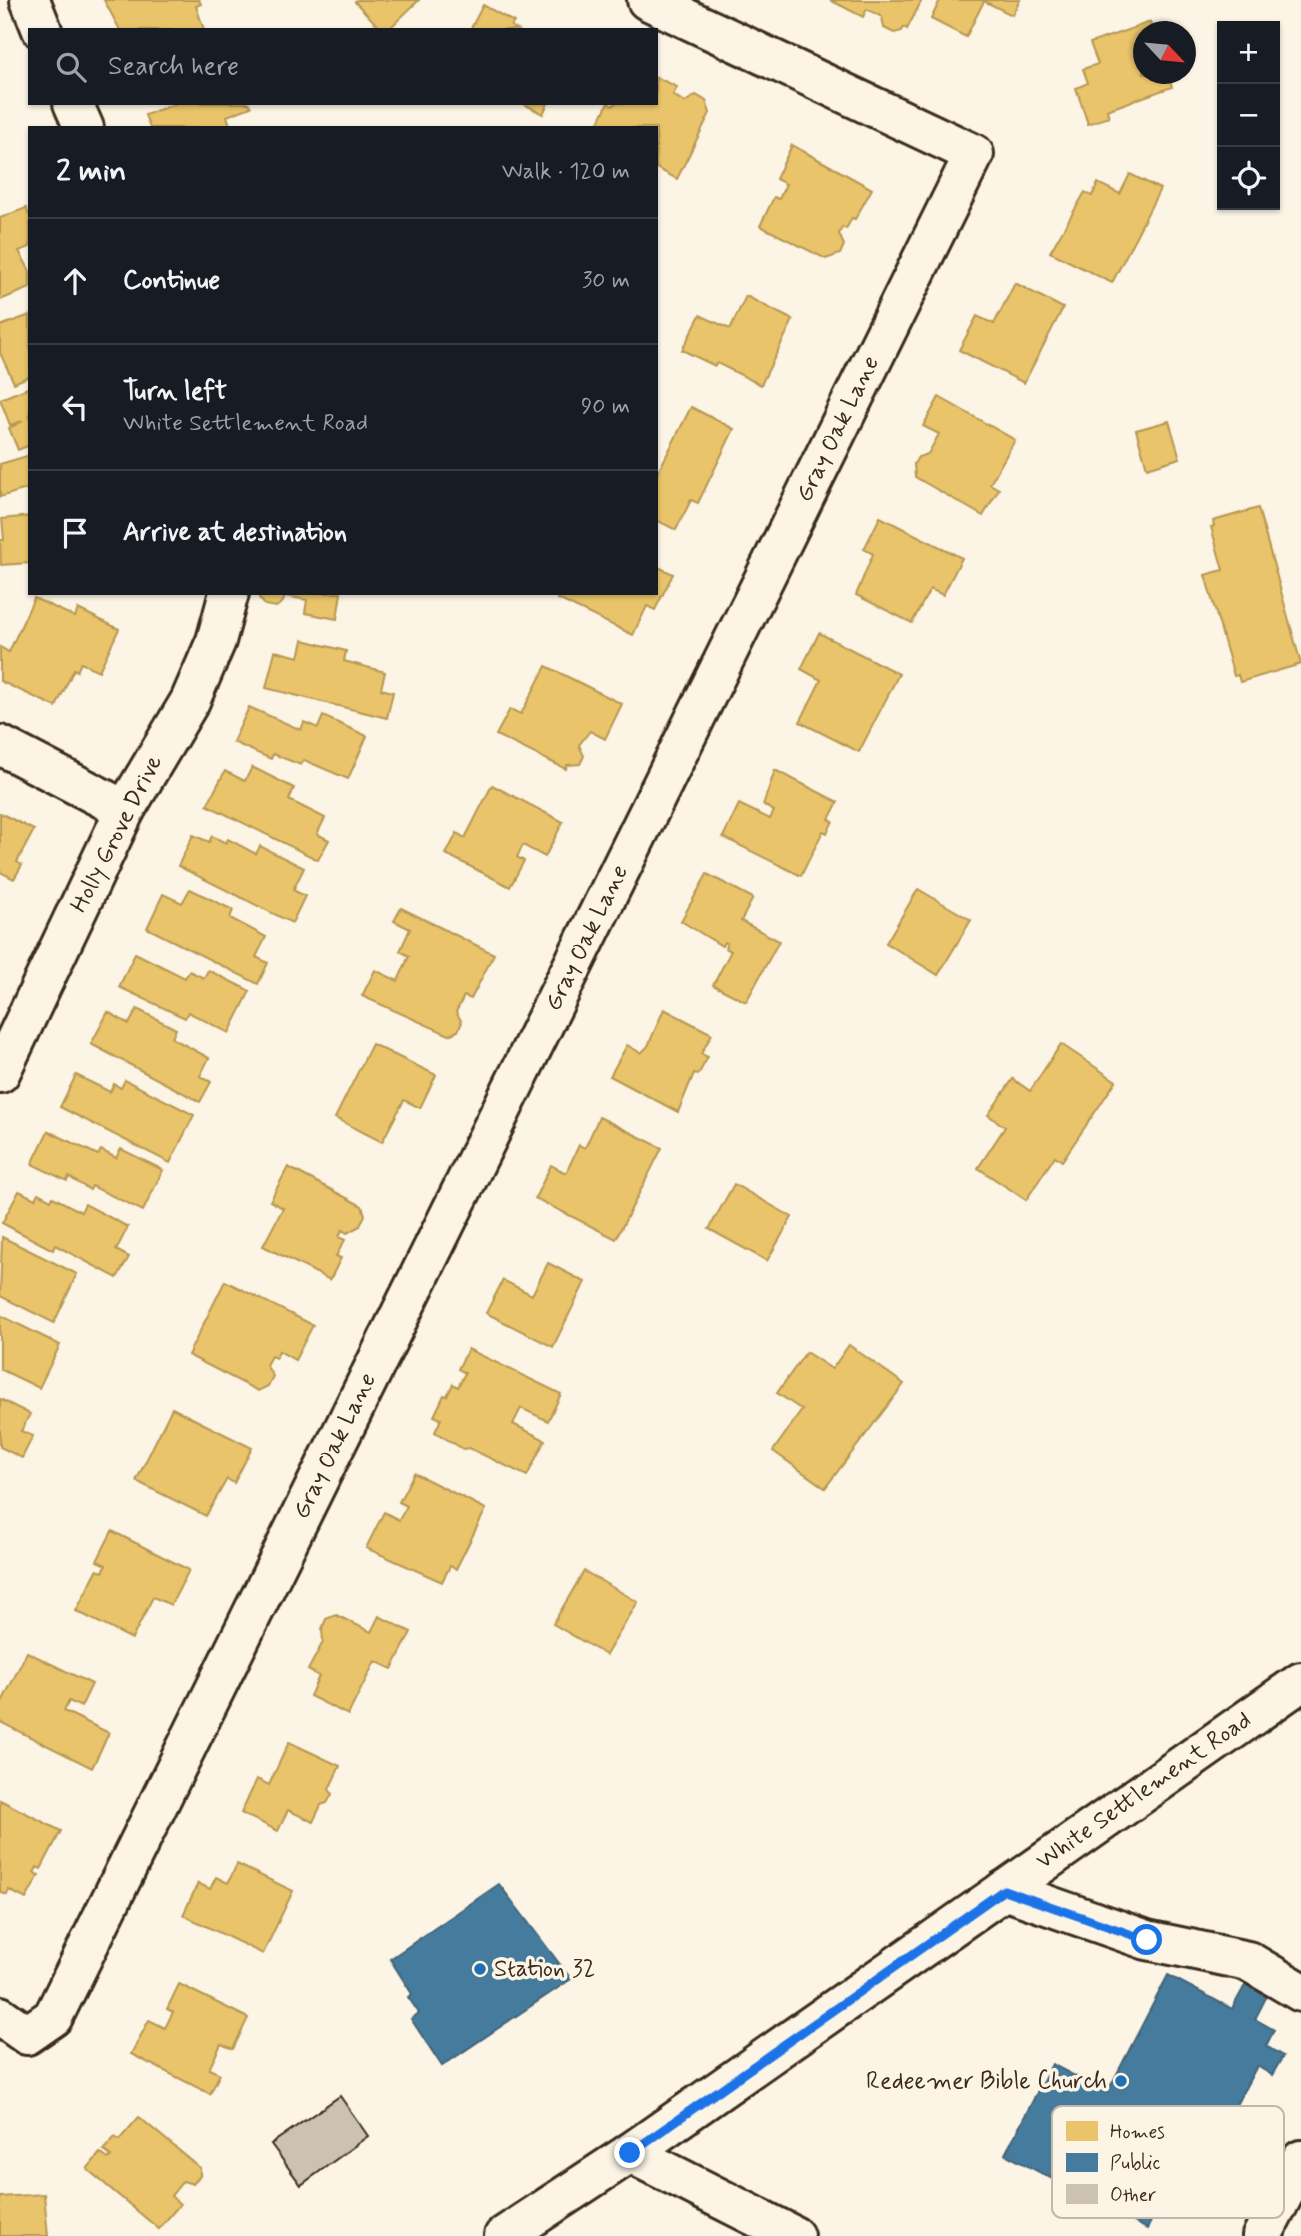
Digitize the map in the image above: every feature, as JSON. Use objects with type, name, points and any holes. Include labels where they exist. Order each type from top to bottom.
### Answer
[{"type":"street","points":[[30,0],[41,28]]},
{"type":"street","name":"Gray Oak Lane","points":[[13,2026],[53,2017],[974,154],[647,0]]},
{"type":"street","points":[[74,105],[82,126]]},
{"type":"street","name":"Holly Grove Drive","points":[[0,1073],[125,810],[190,701],[216,641],[228,595]]},
{"type":"street","points":[[0,745],[125,810]]},
{"type":"street","name":"White Settlement Road","points":[[504,2236],[630,2153],[1301,1682]]},
{"type":"street","points":[[1004,1890],[1147,1940],[1248,1961],[1301,1992]]},
{"type":"street","points":[[630,2153],[794,2236]]},
{"type":"street","points":[[1284,2193],[1301,2160]]},
{"type":"street","points":[[1262,2236],[1271,2218]]},
{"type":"building: Homes","points":[[104,0],[199,0],[201,4],[196,6],[203,28],[119,28]]},
{"type":"building: Homes","points":[[419,0],[390,28],[380,28],[355,2]]},
{"type":"building: Homes","points":[[830,0],[922,0],[907,29],[904,27],[902,31],[894,33],[884,28],[882,17],[867,9],[863,17]]},
{"type":"building: Homes","points":[[940,0],[1020,0],[1012,15],[984,1],[966,37],[931,19]]},
{"type":"building: Homes","points":[[483,5],[514,22],[511,26],[514,28],[471,28]]},
{"type":"building: Homes","points":[[1133,28],[1133,84],[1171,84],[1172,87],[1107,110],[1109,117],[1088,124],[1076,88],[1088,83],[1083,69],[1098,64],[1090,43]]},
{"type":"building: Homes","points":[[658,78],[677,87],[673,95],[685,102],[696,95],[706,101],[710,113],[677,179],[658,169],[658,126],[597,126],[607,105],[658,105]]},
{"type":"building: Homes","points":[[172,105],[251,107],[227,116],[230,126],[149,126],[145,115]]},
{"type":"building: Homes","points":[[526,105],[547,105],[543,114]]},
{"type":"building: Homes","points":[[792,145],[872,189],[855,219],[852,218],[846,229],[842,227],[839,234],[844,245],[840,254],[826,259],[760,226],[774,197],[779,199],[786,184],[776,179]]},
{"type":"building: Homes","points":[[1130,174],[1160,189],[1112,283],[1050,252],[1085,192],[1092,196],[1098,183],[1120,194]]},
{"type":"building: Homes","points":[[26,208],[28,212],[28,248],[19,251],[28,267],[28,289],[0,300],[0,218]]},
{"type":"building: Homes","points":[[1015,283],[1063,308],[1024,383],[959,350],[977,316],[994,324]]},
{"type":"building: Homes","points":[[746,296],[793,320],[761,385],[717,363],[715,366],[682,350],[700,315],[730,329]]},
{"type":"building: Homes","points":[[28,316],[28,377],[14,383],[0,353],[0,326]]},
{"type":"building: Homes","points":[[28,388],[28,446],[18,450],[9,428],[23,421],[10,425],[0,399]]},
{"type":"building: Homes","points":[[939,397],[1015,440],[990,484],[999,489],[983,516],[915,477],[914,464],[918,457],[928,454],[939,434],[923,426]]},
{"type":"building: Homes","points":[[691,407],[734,429],[698,503],[691,500],[676,530],[658,521],[658,472]]},
{"type":"building: Homes","points":[[1169,421],[1180,458],[1147,468],[1136,430]]},
{"type":"building: Homes","points":[[28,456],[28,489],[0,497],[0,464]]},
{"type":"building: Homes","points":[[1258,508],[1301,664],[1240,682],[1238,675],[1234,676],[1205,575],[1223,570],[1211,527],[1214,526],[1213,521]]},
{"type":"building: Homes","points":[[28,516],[28,563],[1,565],[0,540],[4,540],[2,519]]},
{"type":"building: Homes","points":[[880,517],[962,558],[943,595],[930,589],[912,623],[856,595],[873,554],[864,549]]},
{"type":"building: Homes","points":[[658,567],[673,574],[655,610],[647,606],[633,635],[558,599],[560,595],[658,595]]},
{"type":"building: Homes","points":[[260,595],[341,595],[337,619],[305,613],[307,600],[285,596],[283,602],[276,607],[265,605]]},
{"type":"building: Homes","points":[[34,598],[75,617],[78,609],[119,629],[99,671],[81,663],[77,671],[74,669],[56,707],[0,681],[0,647],[9,652]]},
{"type":"building: Homes","points":[[819,633],[899,674],[859,752],[800,722],[821,680],[801,669]]},
{"type":"building: Homes","points":[[303,640],[346,651],[344,661],[385,672],[381,689],[393,692],[387,718],[266,688],[275,651],[299,657]]},
{"type":"building: Homes","points":[[546,666],[622,704],[605,739],[590,731],[579,745],[584,756],[580,764],[567,765],[566,769],[496,735],[510,709],[521,714]]},
{"type":"building: Homes","points":[[249,707],[301,730],[304,722],[318,728],[323,716],[367,736],[348,779],[304,760],[301,765],[273,754],[271,759],[233,742]]},
{"type":"building: Homes","points":[[252,767],[294,788],[289,800],[325,818],[317,834],[329,840],[318,860],[207,805],[225,771],[245,781]]},
{"type":"building: Homes","points":[[775,770],[838,802],[829,819],[833,821],[827,833],[823,831],[801,876],[723,837],[739,804],[770,819],[774,811],[763,805]]},
{"type":"building: Homes","points":[[492,785],[563,822],[545,857],[523,845],[517,857],[524,861],[510,887],[446,854],[457,833],[465,838]]},
{"type":"building: Homes","points":[[0,813],[34,830],[17,862],[22,865],[14,879],[0,872]]},
{"type":"building: Homes","points":[[193,835],[209,842],[212,836],[226,843],[228,839],[256,854],[260,846],[304,868],[293,890],[305,896],[292,923],[178,866]]},
{"type":"building: Homes","points":[[707,874],[753,898],[741,921],[779,941],[746,1002],[713,985],[731,951],[725,948],[727,943],[724,942],[722,946],[681,921]]},
{"type":"building: Homes","points":[[190,889],[233,910],[230,918],[266,937],[256,957],[268,963],[258,984],[147,928],[163,894],[182,903]]},
{"type":"building: Homes","points":[[918,889],[971,920],[938,975],[886,943]]},
{"type":"building: Homes","points":[[401,908],[494,954],[471,999],[464,996],[456,1012],[462,1022],[458,1031],[449,1035],[362,996],[375,970],[398,981],[409,956],[400,951],[410,929],[394,921]]},
{"type":"building: Homes","points":[[135,953],[185,978],[189,971],[204,978],[208,970],[250,991],[229,1033],[188,1012],[185,1018],[119,987]]},
{"type":"building: Homes","points":[[137,1009],[176,1029],[172,1038],[209,1058],[200,1076],[211,1082],[200,1102],[91,1044],[108,1012],[129,1024]]},
{"type":"building: Homes","points":[[664,1009],[712,1034],[701,1054],[708,1057],[698,1075],[694,1073],[678,1112],[610,1076],[627,1045],[641,1053],[648,1046]]},
{"type":"building: Homes","points":[[372,1044],[436,1075],[420,1108],[404,1100],[382,1142],[335,1118]]},
{"type":"building: Homes","points":[[1061,1044],[1116,1081],[1062,1161],[1055,1156],[1026,1200],[978,1168],[1005,1127],[988,1115],[1013,1079],[1030,1091]]},
{"type":"building: Homes","points":[[76,1075],[110,1092],[114,1084],[121,1088],[125,1080],[194,1115],[170,1163],[60,1107]]},
{"type":"building: Homes","points":[[599,1117],[662,1148],[616,1239],[535,1198],[551,1165],[566,1173],[579,1145],[585,1148]]},
{"type":"building: Homes","points":[[48,1131],[98,1155],[101,1150],[116,1158],[121,1149],[163,1170],[143,1211],[92,1186],[90,1190],[69,1177],[67,1181],[32,1164]]},
{"type":"building: Homes","points":[[288,1167],[362,1206],[365,1215],[360,1226],[347,1233],[342,1230],[339,1237],[345,1240],[336,1256],[341,1258],[330,1280],[263,1246],[283,1208],[270,1201]]},
{"type":"building: Homes","points":[[734,1184],[792,1217],[767,1261],[709,1229]]},
{"type":"building: Homes","points":[[19,1191],[35,1199],[38,1193],[51,1200],[53,1197],[81,1212],[85,1204],[128,1227],[116,1250],[129,1257],[117,1278],[55,1245],[53,1250],[2,1223]]},
{"type":"building: Homes","points":[[2,1237],[77,1274],[54,1323],[0,1296]]},
{"type":"building: Homes","points":[[548,1263],[585,1282],[553,1347],[486,1313],[503,1280],[532,1295]]},
{"type":"building: Homes","points":[[225,1281],[313,1325],[295,1360],[279,1351],[276,1358],[271,1356],[266,1365],[273,1376],[268,1386],[258,1391],[188,1355]]},
{"type":"building: Homes","points":[[0,1315],[60,1345],[39,1388],[0,1369]]},
{"type":"building: Homes","points":[[849,1345],[904,1384],[825,1488],[773,1451],[802,1410],[777,1393],[806,1352],[832,1369]]},
{"type":"building: Homes","points":[[468,1349],[561,1394],[548,1421],[521,1408],[513,1424],[545,1440],[527,1476],[469,1448],[463,1449],[435,1432],[441,1419],[434,1416],[444,1395],[447,1396],[453,1384],[458,1387],[465,1373],[458,1369]]},
{"type":"building: Homes","points":[[0,1399],[30,1414],[21,1431],[33,1436],[22,1458],[0,1447]]},
{"type":"building: Homes","points":[[172,1408],[252,1448],[234,1483],[227,1479],[206,1516],[136,1481]]},
{"type":"building: Homes","points":[[414,1473],[486,1509],[456,1569],[450,1566],[442,1582],[366,1548],[384,1512],[399,1520],[407,1506],[399,1502]]},
{"type":"building: Homes","points":[[112,1531],[189,1570],[171,1605],[153,1597],[132,1639],[76,1611],[97,1570],[103,1572],[106,1565],[97,1561]]},
{"type":"building: Homes","points":[[584,1571],[638,1602],[606,1655],[553,1624]]},
{"type":"building: Homes","points":[[336,1615],[371,1632],[379,1616],[411,1632],[392,1669],[375,1661],[348,1715],[310,1696],[319,1676],[308,1670],[323,1642],[322,1629],[326,1619]]},
{"type":"building: Homes","points":[[27,1652],[92,1684],[81,1707],[69,1701],[64,1711],[109,1733],[92,1768],[0,1722],[0,1706]]},
{"type":"building: Homes","points":[[289,1742],[340,1766],[329,1789],[332,1794],[327,1803],[321,1805],[313,1822],[288,1810],[278,1831],[241,1813],[257,1779],[269,1785]]},
{"type":"building: Homes","points":[[0,1800],[61,1831],[41,1869],[37,1867],[34,1873],[39,1875],[26,1899],[9,1890],[7,1895],[0,1892]]},
{"type":"building: Homes","points":[[237,1864],[293,1891],[263,1954],[183,1915],[198,1883],[210,1889],[216,1877],[228,1883]]},
{"type":"building: Homes","points":[[179,1984],[248,2018],[233,2049],[221,2044],[209,2069],[220,2074],[210,2094],[131,2054],[149,2020],[165,2028],[173,2012],[167,2009]]},
{"type":"building: Homes","points":[[139,2117],[200,2168],[200,2176],[193,2184],[183,2181],[171,2196],[180,2204],[159,2229],[87,2169],[100,2153],[108,2159],[111,2156],[103,2150],[115,2137],[119,2140]]},
{"type":"building: Homes","points":[[44,2194],[48,2236],[0,2236],[0,2197]]},
{"type":"building: Public","name":"Station 32","points":[[499,1884],[571,1979],[442,2066],[411,2019],[419,2013],[408,1997],[412,1994],[390,1959]]},
{"type":"building: Public","points":[[1168,1975],[1232,2009],[1250,1976],[1271,1988],[1255,2019],[1274,2030],[1266,2046],[1283,2056],[1272,2075],[1257,2066],[1235,2106],[1052,2106],[1052,2179],[1005,2154],[1052,2064],[1107,2093]]},
{"type":"building: Public","points":[[1126,2218],[1153,2218],[1147,2229]]},
{"type":"building: Other","points":[[340,2096],[368,2136],[301,2185],[271,2144]]},
{"type":"place","name":"Station 32","points":[[480,1969]]},
{"type":"place","name":"Redeemer Bible Church","points":[[1121,2081]]},
{"type":"route","points":[[630,2153],[1004,1890],[1147,1940]]}]
